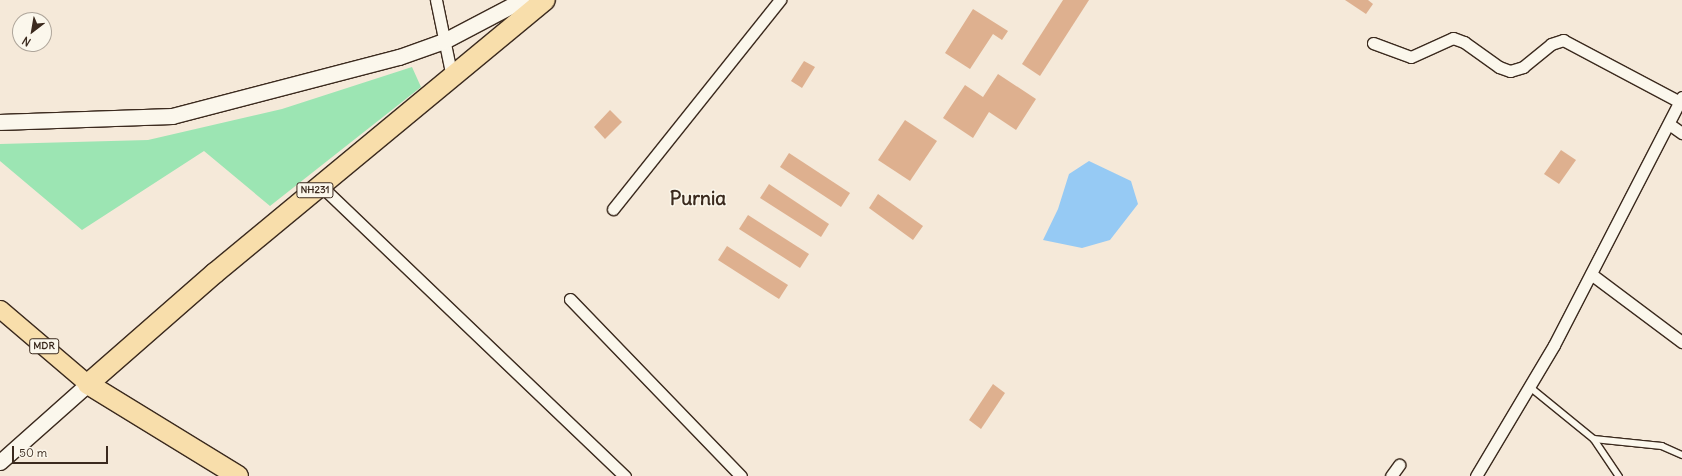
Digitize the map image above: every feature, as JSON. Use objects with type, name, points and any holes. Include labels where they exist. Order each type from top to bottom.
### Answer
[{"type":"highway","name":"NH231","points":[[88,384],[214,273],[545,0]]},
{"type":"highway","points":[[88,384],[238,476]]},
{"type":"main road","name":"MDR","points":[[0,309],[88,384]]},
{"type":"street","points":[[436,0],[452,77]]},
{"type":"street","points":[[0,122],[172,116],[399,57],[444,41],[522,0]]},
{"type":"street","points":[[613,208],[780,0]]},
{"type":"street","points":[[1373,43],[1411,57],[1453,38],[1464,42],[1499,67],[1510,70],[1523,67],[1556,40],[1563,40],[1681,99],[1591,274],[1530,387],[1476,476]]},
{"type":"street","points":[[1669,124],[1682,133]]},
{"type":"street","points":[[320,185],[625,476]]},
{"type":"street","points":[[1591,274],[1682,342]]},
{"type":"street","points":[[570,299],[741,476]]},
{"type":"street","points":[[0,462],[88,384]]},
{"type":"street","points":[[1391,476],[1399,465]]},
{"type":"lane","points":[[1530,387],[1594,439],[1620,476]]},
{"type":"lane","points":[[1594,439],[1662,446],[1682,455]]},
{"type":"green space","points":[[412,67],[421,87],[270,206],[204,151],[82,230],[0,161],[0,144],[148,140],[282,109]]},
{"type":"water","points":[[1089,161],[1131,181],[1138,204],[1110,240],[1082,248],[1043,240],[1058,209],[1069,174]]},
{"type":"building","points":[[1063,0],[1089,0],[1040,76],[1022,64]]},
{"type":"building","points":[[1345,0],[1368,0],[1373,4],[1366,14]]},
{"type":"building","points":[[973,9],[1008,31],[1002,40],[993,34],[970,69],[945,53]]},
{"type":"building","points":[[804,61],[815,67],[802,88],[791,81]]},
{"type":"building","points":[[998,74],[1036,99],[1016,130],[989,112],[973,138],[943,118],[965,85],[983,97]]},
{"type":"building","points":[[610,110],[622,122],[605,139],[594,127]]},
{"type":"building","points":[[905,120],[937,141],[910,181],[878,160]]},
{"type":"building","points":[[1561,150],[1576,160],[1559,184],[1544,174]]},
{"type":"building","points":[[789,153],[850,193],[841,207],[780,167]]},
{"type":"building","points":[[769,184],[829,224],[821,237],[760,198]]},
{"type":"building","points":[[878,194],[923,226],[913,240],[869,208]]},
{"type":"building","points":[[748,215],[809,254],[800,268],[739,229]]},
{"type":"building","points":[[727,246],[788,285],[779,299],[718,260]]},
{"type":"building","points":[[993,384],[1005,393],[981,429],[969,420]]},
{"type":"district","name":"Purnia","points":[[698,199]]}]
